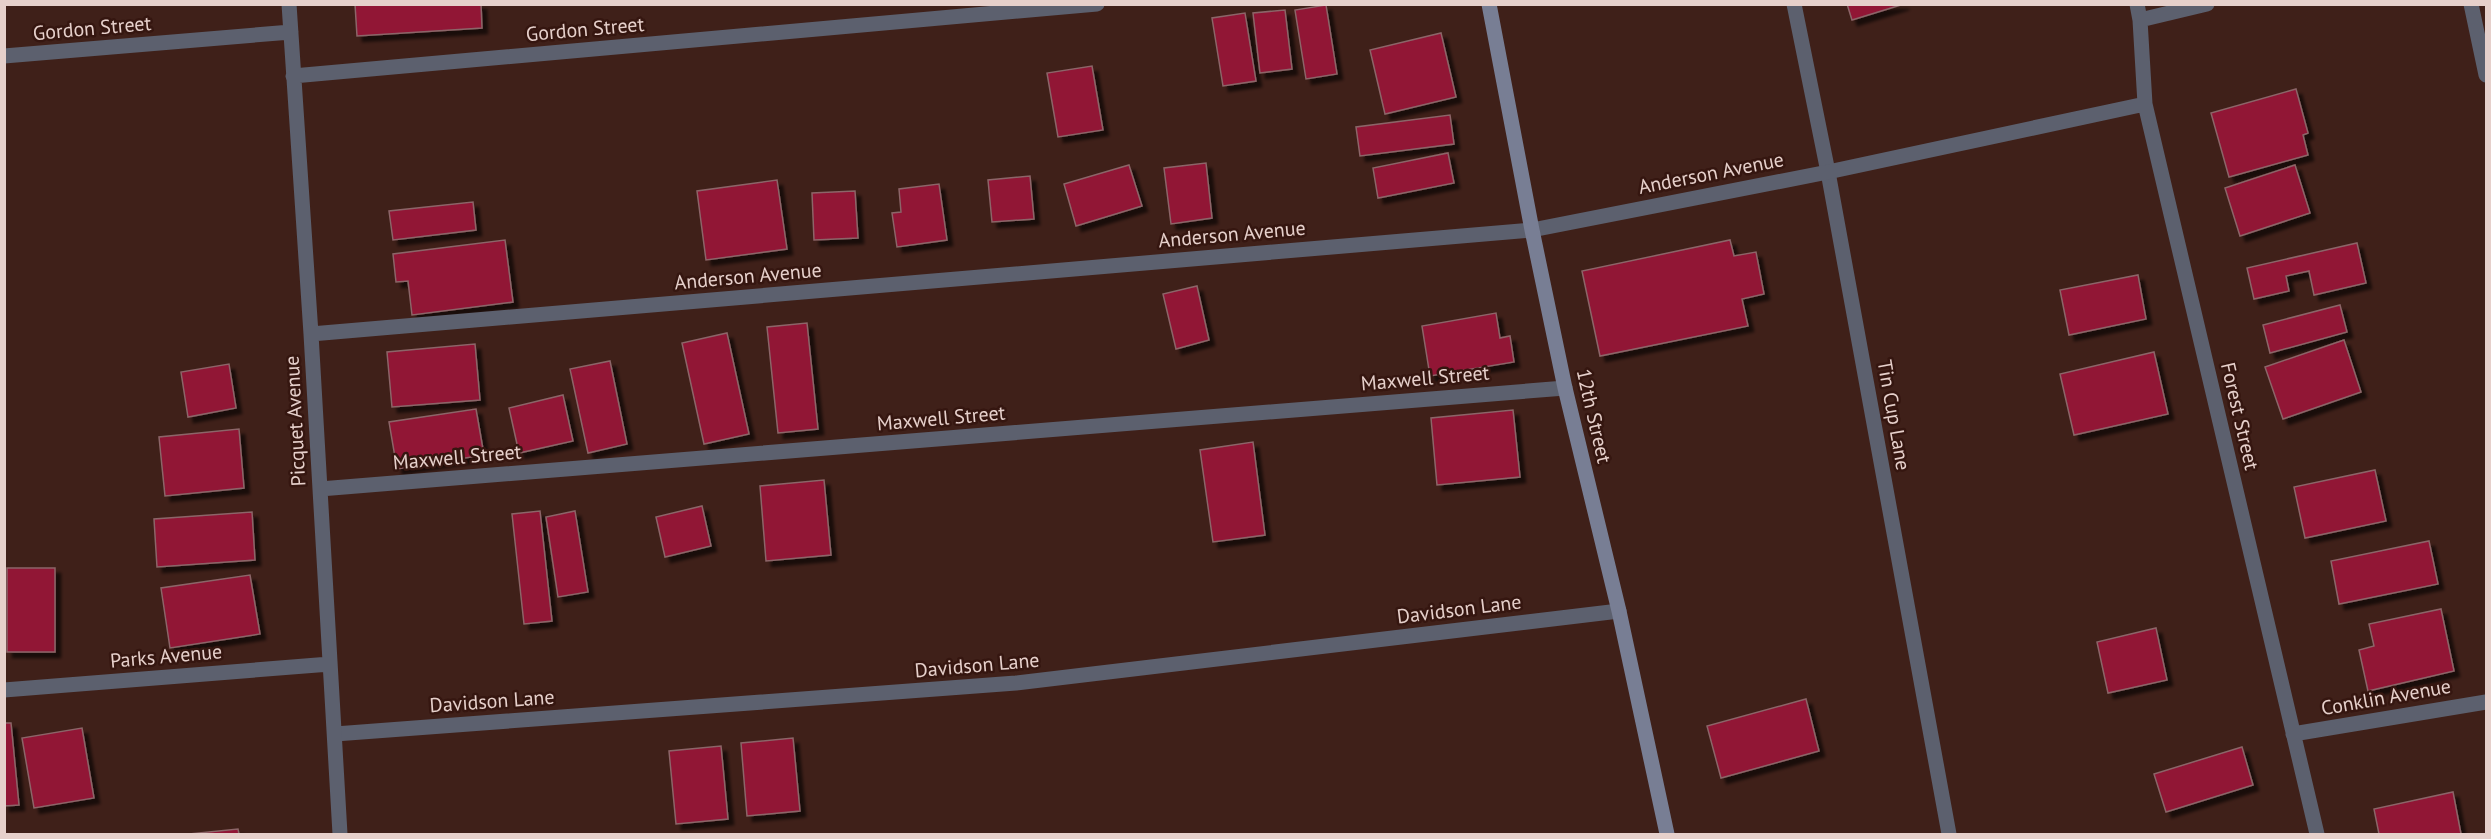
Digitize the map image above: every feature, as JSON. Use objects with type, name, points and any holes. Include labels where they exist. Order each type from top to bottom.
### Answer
[{"type":"street","name":"Picquet Avenue","points":[[289,4],[312,334],[340,834]]},
{"type":"street","name":"Gordon Street","points":[[293,76],[1097,4]]},
{"type":"street","name":"12th Street","points":[[1488,4],[1565,388],[1619,611],[1667,834]]},
{"type":"street","name":"Tin Cup Lane","points":[[1794,4],[1828,172],[1949,834]]},
{"type":"street","name":"Forest Street","points":[[2137,4],[2145,104],[2317,834]]},
{"type":"street","points":[[2140,20],[2207,4]]},
{"type":"street","points":[[2471,4],[2487,75]]},
{"type":"street","name":"Gordon Street","points":[[4,56],[291,32]]},
{"type":"street","name":"Anderson Avenue","points":[[312,334],[1532,230],[1828,172],[2145,104]]},
{"type":"street","name":"Maxwell Street","points":[[320,489],[1565,388]]},
{"type":"street","name":"Davidson Lane","points":[[335,734],[1016,684],[1619,611]]},
{"type":"street","name":"Parks Avenue","points":[[4,690],[330,664]]},
{"type":"street","name":"Conklin Avenue","points":[[2293,734],[2487,702]]},
{"type":"building","points":[[355,4],[481,4],[482,28],[357,36]]},
{"type":"building","points":[[1847,4],[1904,4],[1852,20]]},
{"type":"building","points":[[1326,5],[1337,74],[1306,79],[1295,10]]},
{"type":"building","points":[[1285,10],[1292,69],[1260,73],[1253,13]]},
{"type":"building","points":[[1245,13],[1256,81],[1223,86],[1212,18]]},
{"type":"building","points":[[1441,33],[1456,97],[1385,114],[1370,50]]},
{"type":"building","points":[[1092,66],[1103,130],[1058,137],[1047,73]]},
{"type":"building","points":[[2296,89],[2308,133],[2303,135],[2308,155],[2229,177],[2211,113]]},
{"type":"building","points":[[1450,115],[1454,144],[1360,156],[1356,127]]},
{"type":"building","points":[[1448,153],[1454,183],[1378,198],[1373,168]]},
{"type":"building","points":[[1206,163],[1212,218],[1171,224],[1164,168]]},
{"type":"building","points":[[1129,165],[1142,206],[1076,226],[1064,184]]},
{"type":"building","points":[[2295,165],[2310,213],[2240,236],[2225,188]]},
{"type":"building","points":[[1030,176],[1034,219],[992,222],[988,180]]},
{"type":"building","points":[[777,180],[787,249],[706,260],[697,191]]},
{"type":"building","points":[[939,184],[947,240],[897,247],[892,213],[901,212],[899,189]]},
{"type":"building","points":[[855,191],[858,238],[814,240],[812,193]]},
{"type":"building","points":[[473,202],[476,230],[393,240],[389,211]]},
{"type":"building","points":[[505,240],[513,302],[412,315],[408,281],[396,282],[393,254]]},
{"type":"building","points":[[1730,240],[1734,256],[1756,252],[1764,294],[1742,299],[1748,326],[1600,356],[1582,271]]},
{"type":"building","points":[[2357,243],[2366,283],[2314,295],[2309,271],[2286,276],[2289,291],[2254,299],[2247,268]]},
{"type":"building","points":[[2138,275],[2146,319],[2069,335],[2060,290]]},
{"type":"building","points":[[1197,286],[1209,340],[1176,349],[1163,294]]},
{"type":"building","points":[[2340,305],[2347,332],[2270,353],[2263,325]]},
{"type":"building","points":[[1496,313],[1500,338],[1510,336],[1514,362],[1430,376],[1422,326]]},
{"type":"building","points":[[807,323],[818,429],[778,433],[767,327]]},
{"type":"building","points":[[727,333],[749,434],[704,444],[682,343]]},
{"type":"building","points":[[2344,340],[2361,392],[2283,419],[2265,367]]},
{"type":"building","points":[[475,344],[480,400],[392,407],[387,352]]},
{"type":"building","points":[[2154,352],[2168,414],[2074,435],[2060,374]]},
{"type":"building","points":[[610,361],[627,444],[588,453],[570,369]]},
{"type":"building","points":[[229,364],[236,408],[188,417],[181,372]]},
{"type":"building","points":[[563,395],[573,441],[519,453],[509,408]]},
{"type":"building","points":[[476,409],[484,455],[397,469],[389,422]]},
{"type":"building","points":[[1513,410],[1520,477],[1437,485],[1431,418]]},
{"type":"building","points":[[239,429],[244,488],[165,496],[159,437]]},
{"type":"building","points":[[1253,442],[1265,535],[1213,542],[1200,450]]},
{"type":"building","points":[[2375,470],[2386,521],[2305,538],[2294,487]]},
{"type":"building","points":[[824,480],[831,555],[766,561],[760,486]]},
{"type":"building","points":[[702,506],[711,546],[665,557],[656,517]]},
{"type":"building","points":[[540,511],[552,621],[524,624],[512,514]]},
{"type":"building","points":[[575,511],[588,592],[558,597],[546,517]]},
{"type":"building","points":[[252,512],[255,560],[157,567],[154,519]]},
{"type":"building","points":[[2429,541],[2438,584],[2339,604],[2331,561]]},
{"type":"building","points":[[7,568],[55,568],[55,652],[7,652]]},
{"type":"building","points":[[250,575],[260,634],[170,648],[161,588]]},
{"type":"building","points":[[2441,609],[2454,671],[2368,691],[2359,650],[2374,646],[2369,624]]},
{"type":"building","points":[[2156,628],[2167,680],[2108,693],[2097,642]]},
{"type":"building","points":[[1806,699],[1819,751],[1721,778],[1707,726]]},
{"type":"building","points":[[4,723],[11,723],[19,805],[4,806]]},
{"type":"building","points":[[82,728],[94,798],[34,808],[22,738]]},
{"type":"building","points":[[793,738],[800,811],[747,816],[741,743]]},
{"type":"building","points":[[721,746],[728,819],[676,824],[669,751]]},
{"type":"building","points":[[2242,747],[2253,785],[2166,812],[2154,774]]},
{"type":"building","points":[[2453,792],[2461,834],[2379,834],[2374,809]]},
{"type":"building","points":[[238,829],[239,834],[189,834]]}]
